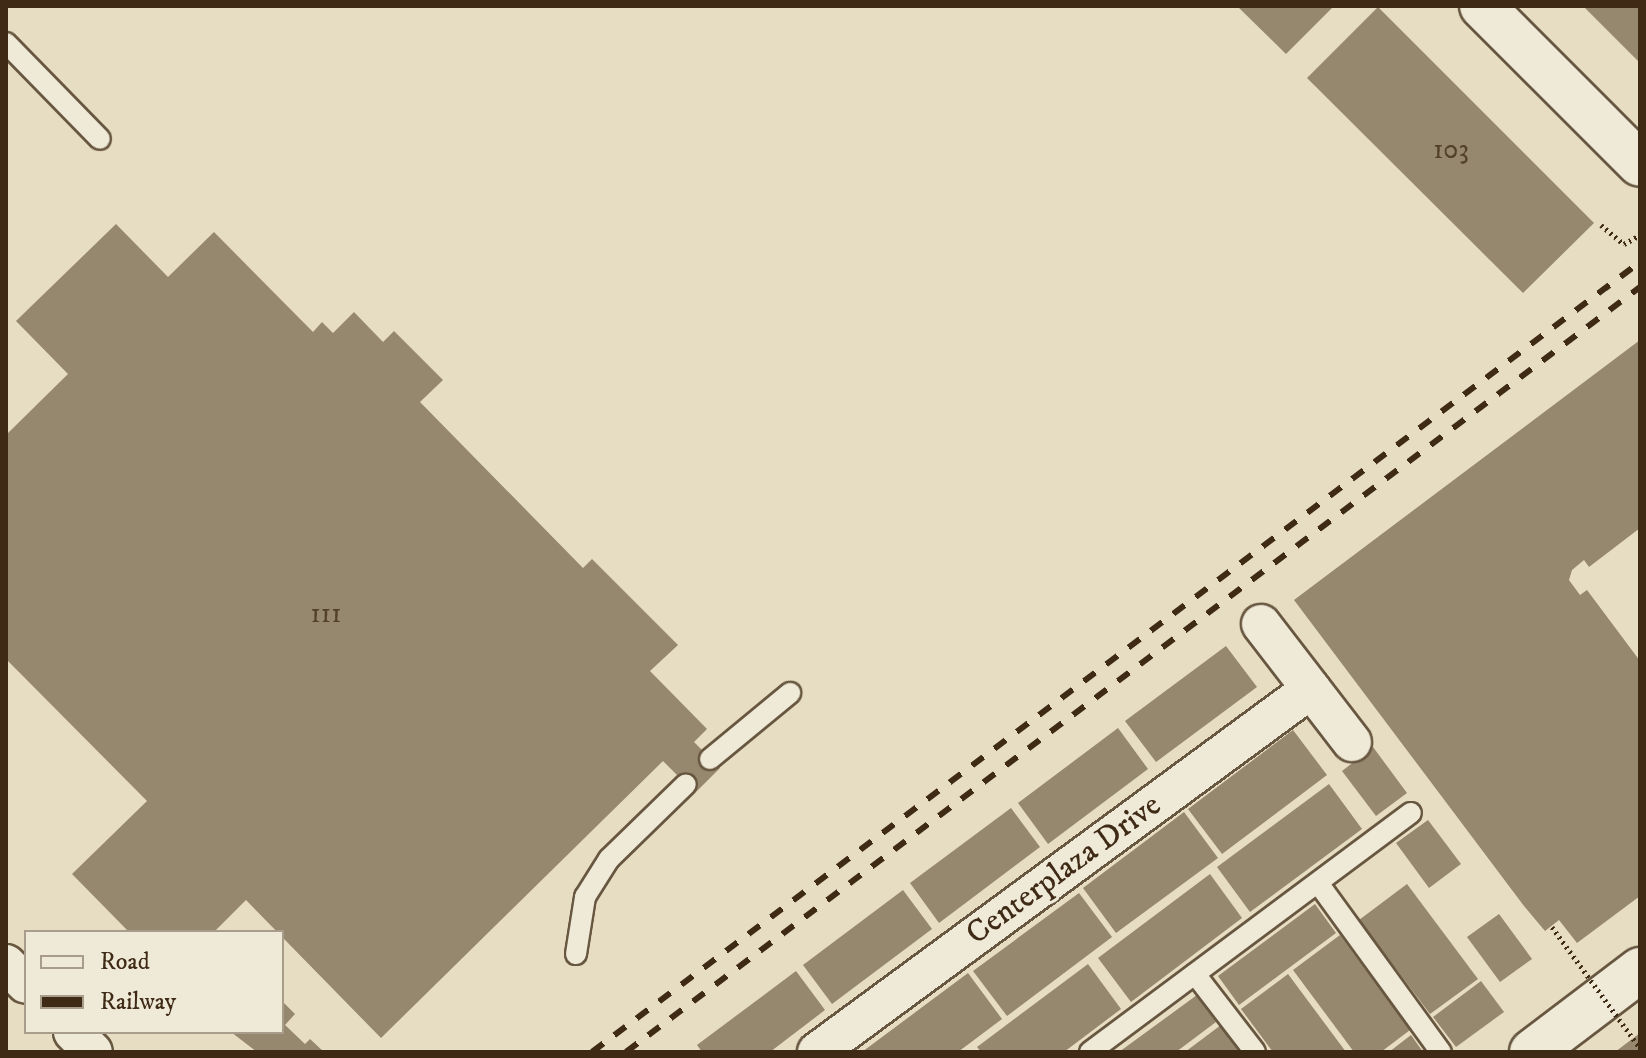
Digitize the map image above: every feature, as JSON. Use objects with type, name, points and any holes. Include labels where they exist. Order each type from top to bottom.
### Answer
[{"type":"main road","points":[[1482,6],[1640,164]]},
{"type":"main road","points":[[1532,1052],[1640,970]]},
{"type":"street","points":[[1261,624],[1352,742]]},
{"type":"street","name":"Centerplaza Drive","points":[[817,1052],[1311,689]]},
{"type":"street","points":[[6,964],[24,982]]},
{"type":"street","points":[[75,1034],[93,1052]]},
{"type":"lane","points":[[6,43],[100,139]]},
{"type":"lane","points":[[710,759],[790,693]]},
{"type":"lane","points":[[576,954],[585,897],[601,872],[686,784]]},
{"type":"lane","points":[[1090,1052],[1411,813]]},
{"type":"lane","points":[[1318,883],[1441,1052]]},
{"type":"lane","points":[[1195,974],[1255,1052]]},
{"type":"path","points":[[1601,225],[1624,244],[1640,235]]},
{"type":"path","points":[[1552,927],[1640,1048]]},
{"type":"building","points":[[1237,6],[1334,6],[1286,54]]},
{"type":"building","points":[[1583,6],[1640,6],[1640,63]]},
{"type":"building","points":[[1378,7],[1594,223],[1523,293],[1307,78]]},
{"type":"building","points":[[116,224],[168,277],[214,232],[313,332],[322,322],[333,333],[354,312],[383,342],[394,331],[443,380],[420,402],[583,568],[592,559],[678,645],[650,671],[707,729],[694,742],[720,768],[695,793],[663,761],[381,1038],[284,939],[284,930],[275,930],[246,900],[216,930],[127,930],[72,874],[147,801],[6,659],[6,435],[68,374],[16,321]]},
{"type":"building","points":[[1640,340],[1640,528],[1589,567],[1584,560],[1572,570],[1569,580],[1580,595],[1587,590],[1640,661],[1640,896],[1577,943],[1559,920],[1545,931],[1524,906],[1294,600]]},
{"type":"building","points":[[1226,646],[1257,687],[1156,762],[1125,721]]},
{"type":"building","points":[[1118,728],[1148,769],[1048,844],[1018,803]]},
{"type":"building","points":[[1293,730],[1327,775],[1222,854],[1188,809]]},
{"type":"building","points":[[1373,747],[1407,793],[1376,816],[1342,771]]},
{"type":"building","points":[[1329,784],[1362,829],[1250,912],[1217,867]]},
{"type":"building","points":[[1011,808],[1040,847],[939,923],[910,883]]},
{"type":"building","points":[[1184,812],[1218,858],[1116,933],[1083,888]]},
{"type":"building","points":[[1428,820],[1461,864],[1429,888],[1396,843]]},
{"type":"building","points":[[1210,874],[1242,918],[1131,1002],[1098,958]]},
{"type":"building","points":[[1407,884],[1478,979],[1430,1014],[1359,920]]},
{"type":"building","points":[[903,890],[932,929],[832,1004],[803,965]]},
{"type":"building","points":[[1079,893],[1112,937],[1007,1016],[973,971]]},
{"type":"building","points":[[1315,904],[1336,933],[1239,1005],[1218,976]]},
{"type":"building","points":[[1499,914],[1532,959],[1500,982],[1467,937]]},
{"type":"building","points":[[1340,935],[1410,1030],[1381,1052],[1354,1052],[1293,970]]},
{"type":"building","points":[[1088,964],[1121,1009],[1064,1052],[981,1052],[977,1047]]},
{"type":"building","points":[[796,971],[825,1010],[770,1052],[702,1052],[697,1045]]},
{"type":"building","points":[[968,973],[1002,1019],[958,1052],[862,1052]]},
{"type":"building","points":[[1288,974],[1346,1052],[1273,1052],[1241,1009]]},
{"type":"building","points":[[1481,981],[1504,1012],[1456,1047],[1433,1017]]},
{"type":"building","points":[[1197,995],[1216,1022],[1176,1052],[1119,1052]]},
{"type":"building","points":[[284,1003],[295,1014],[285,1025],[305,1044],[310,1039],[324,1052],[257,1052],[234,1034],[284,1034]]},
{"type":"building","points":[[1221,1025],[1241,1052],[1185,1052]]},
{"type":"building","points":[[1640,1033],[1640,1052],[1615,1052]]},
{"type":"building","points":[[1411,1035],[1423,1052],[1389,1052]]},
{"type":"railway","points":[[592,1052],[1640,262]]},
{"type":"railway","points":[[626,1052],[1640,287]]}]
